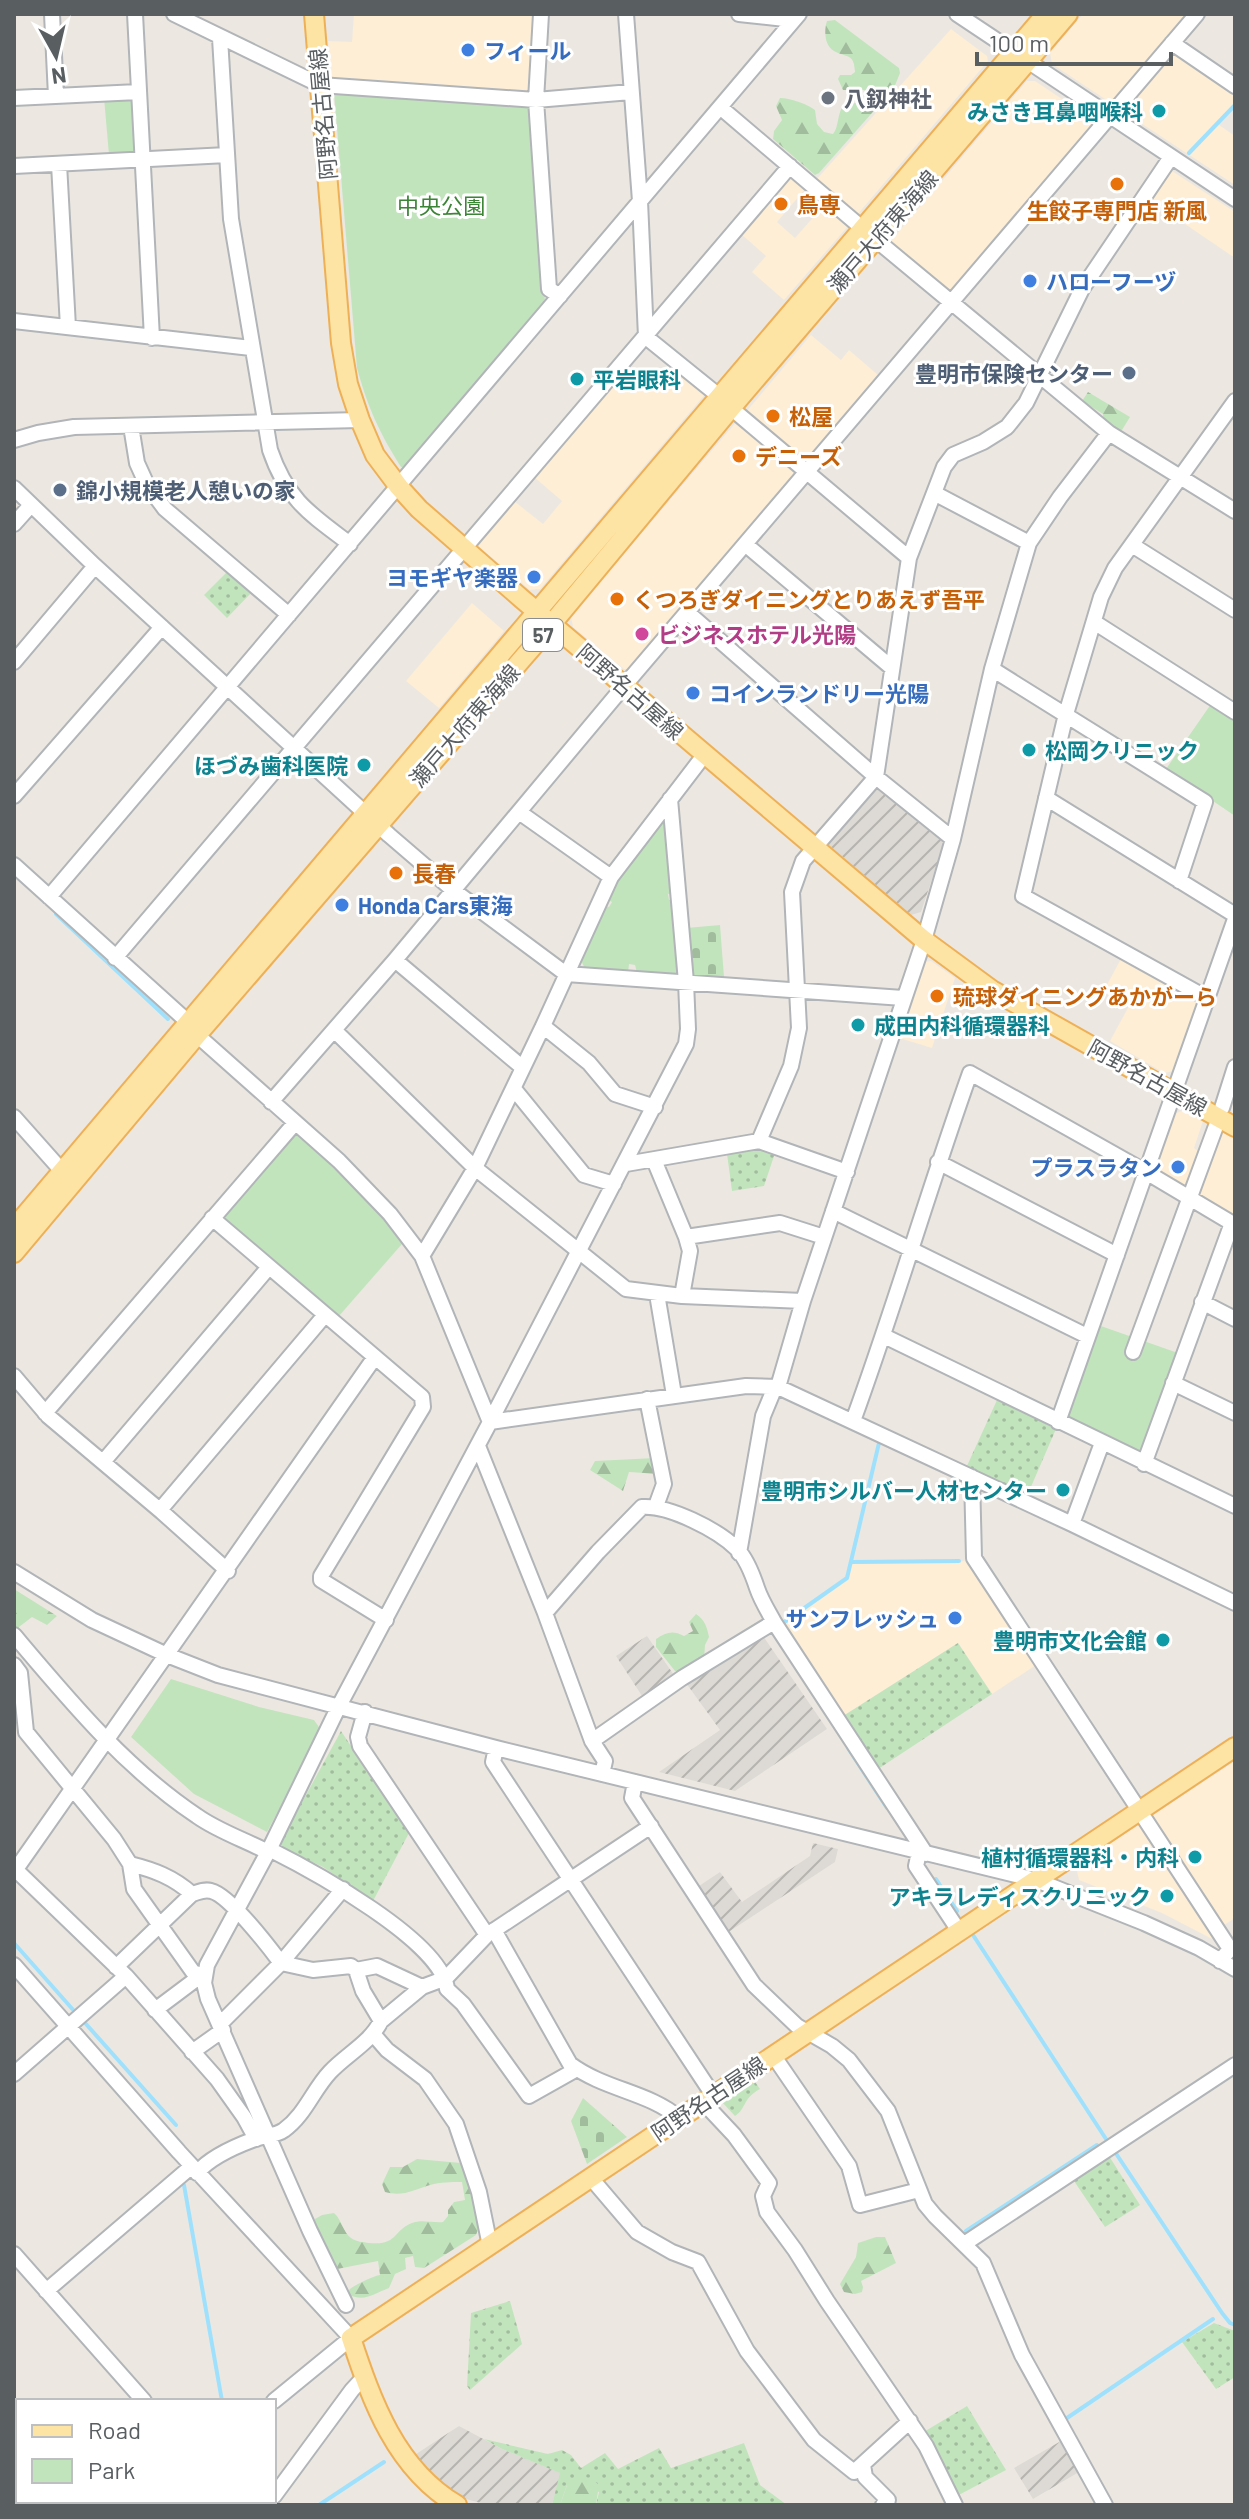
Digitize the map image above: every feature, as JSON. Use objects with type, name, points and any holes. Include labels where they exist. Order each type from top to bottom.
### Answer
[{"type":"main road","name":"阿野名古屋線","points":[[314,14],[341,343],[348,384],[375,455],[399,487],[419,509],[536,611],[924,940],[992,990],[1235,1127]]},
{"type":"main road","name":"瀬戸大府東海線","points":[[1021,56],[1046,14]]},
{"type":"main road","name":"瀬戸大府東海線","points":[[372,819],[536,611],[725,402],[1021,56],[1068,14]]},
{"type":"main road","name":"瀬戸大府東海線","points":[[14,1228],[372,819],[551,623],[725,402]]},
{"type":"main road","name":"瀬戸大府東海線","points":[[14,1253],[192,1028]]},
{"type":"main road","name":"阿野名古屋線","points":[[351,2338],[1235,1747]]},
{"type":"main road","points":[[351,2338],[389,2435],[429,2484],[457,2505]]},
{"type":"street","points":[[52,14],[56,96]]},
{"type":"street","points":[[135,14],[152,338]]},
{"type":"street","points":[[174,14],[320,85],[536,100],[631,92]]},
{"type":"street","points":[[541,14],[536,100],[549,289],[560,296]]},
{"type":"street","points":[[626,14],[640,201],[646,337],[909,558]]},
{"type":"street","points":[[739,14],[797,17]]},
{"type":"street","points":[[957,14],[1235,199]]},
{"type":"street","points":[[271,1102],[1197,14]]},
{"type":"street","points":[[49,897],[797,17]]},
{"type":"street","points":[[220,38],[231,219],[270,450],[278,475],[306,511],[350,544]]},
{"type":"street","points":[[1172,43],[1235,86]]},
{"type":"street","points":[[14,98],[138,92]]},
{"type":"street","points":[[720,107],[1109,433],[1235,511]]},
{"type":"street","points":[[14,166],[227,155]]},
{"type":"street","points":[[759,1141],[791,1066],[799,1028],[792,892],[803,861],[876,777],[909,558],[944,467],[953,455],[1007,427],[1026,403],[1082,289],[1171,157]]},
{"type":"street","points":[[59,164],[68,327]]},
{"type":"street","points":[[115,958],[790,166]]},
{"type":"street","points":[[14,321],[251,348]]},
{"type":"street","points":[[1207,998],[1023,896],[1066,714],[1101,597],[1115,568],[1233,408]]},
{"type":"street","points":[[14,440],[74,427],[360,420]]},
{"type":"street","points":[[131,426],[137,463],[147,485],[165,509],[289,615]]},
{"type":"street","points":[[739,1553],[763,1416],[776,1387],[924,940],[953,839],[992,669],[1029,543],[1109,433]]},
{"type":"street","points":[[14,488],[372,819],[453,890],[566,974],[903,998]]},
{"type":"street","points":[[934,493],[1029,543]]},
{"type":"street","points":[[14,524],[31,505]]},
{"type":"street","points":[[745,544],[892,668]]},
{"type":"street","points":[[1132,545],[1235,610]]},
{"type":"street","points":[[14,662],[95,566]]},
{"type":"street","points":[[687,612],[876,777],[953,839]]},
{"type":"street","points":[[1094,622],[1235,712]]},
{"type":"street","points":[[14,796],[162,627]]},
{"type":"street","points":[[992,669],[1205,802],[1179,881]]},
{"type":"street","points":[[422,1256],[475,1168],[611,877],[705,754]]},
{"type":"street","points":[[1046,798],[1235,917],[1058,1422]]},
{"type":"street","points":[[346,2305],[262,2137],[222,2027],[208,1999],[204,1976],[339,1706],[626,1164],[686,1044],[686,982],[670,799]]},
{"type":"street","points":[[519,812],[611,877]]},
{"type":"street","points":[[16,871],[49,897],[339,1161],[390,1214],[422,1256],[490,1422]]},
{"type":"street","points":[[395,960],[523,1068]]},
{"type":"street","points":[[543,1026],[589,1063],[615,1094],[655,1107]]},
{"type":"street","points":[[334,1030],[475,1168],[626,1289],[682,1296],[803,1301]]},
{"type":"street","points":[[1222,1108],[1235,1067]]},
{"type":"street","points":[[853,1421],[970,1073],[1234,1224],[1202,1302],[1144,1464]]},
{"type":"street","points":[[514,1089],[584,1175],[614,1184]]},
{"type":"street","points":[[14,1117],[62,1171]]},
{"type":"street","points":[[45,1413],[295,1123]]},
{"type":"street","points":[[1133,1352],[1216,1126]]},
{"type":"street","points":[[626,1164],[759,1141],[847,1172]]},
{"type":"street","points":[[654,1160],[690,1251],[682,1296]]},
{"type":"street","points":[[938,1162],[1117,1255]]},
{"type":"street","points":[[833,1211],[1087,1336]]},
{"type":"street","points":[[212,1218],[422,1397],[423,1407],[321,1576],[321,1580],[386,1620]]},
{"type":"street","points":[[686,1237],[780,1223],[824,1237]]},
{"type":"street","points":[[103,1462],[269,1267]]},
{"type":"street","points":[[657,1294],[674,1395]]},
{"type":"street","points":[[1202,1302],[1235,1319]]},
{"type":"street","points":[[160,1510],[325,1315]]},
{"type":"street","points":[[884,1336],[1235,1506]]},
{"type":"street","points":[[262,2137],[121,1972],[15,1871],[375,1357]]},
{"type":"street","points":[[14,1376],[45,1413],[228,1571]]},
{"type":"street","points":[[1173,1383],[1235,1413]]},
{"type":"street","points":[[490,1422],[746,1386],[776,1387],[1235,1603]]},
{"type":"street","points":[[647,1399],[664,1484],[656,1506]]},
{"type":"street","points":[[1072,1524],[1102,1443]]},
{"type":"street","points":[[478,1446],[592,1741],[605,1761],[602,1774]]},
{"type":"street","points":[[972,1477],[974,1558],[1230,1949],[1220,1961]]},
{"type":"street","points":[[545,1613],[642,1507],[656,1506],[696,1521],[739,1553],[774,1622],[922,1853]]},
{"type":"street","points":[[14,1572],[92,1620],[218,1675],[496,1748],[1036,1880],[1144,1923],[1235,1969]]},
{"type":"street","points":[[592,1741],[682,1678],[774,1622]]},
{"type":"street","points":[[16,1640],[67,1699],[154,1785],[200,1818],[343,1889],[413,1941],[446,1978],[447,1989],[463,2004],[529,2096],[577,2069]]},
{"type":"street","points":[[14,1665],[20,1673],[26,1732],[114,1839],[130,1864],[134,1889],[193,1972],[204,1976]]},
{"type":"street","points":[[365,1712],[358,1737],[360,1746],[491,1933],[570,2064],[606,2085],[661,2105],[679,2118]]},
{"type":"street","points":[[496,1748],[493,1762],[708,2099],[769,2183],[763,2196],[767,2212],[910,2421],[955,2505]]},
{"type":"street","points":[[635,1782],[632,1798],[754,1985],[806,2032],[832,2046],[849,2060],[888,2111],[925,2204],[983,2263],[1022,2355],[1105,2505]]},
{"type":"street","points":[[46,2291],[194,2170],[262,2137],[284,2130],[300,2115],[327,2075],[374,2035],[381,2021],[422,1987],[446,1978],[491,1933],[651,1826]]},
{"type":"street","points":[[922,1853],[916,1866],[959,1931]]},
{"type":"street","points":[[130,1864],[159,1872],[179,1882],[192,1894]]},
{"type":"street","points":[[192,2052],[222,2027],[343,1889]]},
{"type":"street","points":[[14,2074],[69,2026],[121,1972],[159,1924],[192,1894],[204,1891],[214,1891],[235,1909],[281,1963],[313,1970],[351,1966],[356,1970],[363,1991],[381,2021]]},
{"type":"street","points":[[14,1965],[194,2170],[351,2338],[276,2399]]},
{"type":"street","points":[[356,1970],[377,1966],[422,1987]]},
{"type":"street","points":[[155,2010],[204,1976]]},
{"type":"street","points":[[374,2035],[387,2050],[425,2079],[456,2124],[479,2192],[490,2246]]},
{"type":"street","points":[[773,2055],[849,2166],[860,2205],[919,2190]]},
{"type":"street","points":[[964,2244],[1235,2065]]},
{"type":"street","points":[[591,2178],[637,2232],[672,2252],[698,2262],[747,2351],[814,2440],[854,2472],[910,2421]]},
{"type":"street","points":[[14,2254],[142,2399]]},
{"type":"street","points":[[276,2494],[364,2377]]},
{"type":"street","points":[[863,2465],[865,2477],[888,2500],[883,2505]]},
{"type":"shaded area","points":[[354,14],[533,14],[532,89],[527,94],[332,81],[328,41],[352,42]]},
{"type":"shaded area","points":[[1083,14],[1188,14],[1114,100],[1108,101],[1052,64],[1050,53]]},
{"type":"shaded area","points":[[951,29],[987,56],[988,61],[857,215],[816,180]]},
{"type":"shaded area","points":[[1178,55],[1235,94],[1235,104],[1216,123],[1235,136],[1235,185],[1124,112],[1170,56]]},
{"type":"shaded area","points":[[1027,81],[1035,81],[1092,119],[1093,124],[947,291],[890,242]]},
{"type":"shaded area","points":[[1172,171],[1235,212],[1235,258],[1151,201]]},
{"type":"shaded area","points":[[794,178],[806,188],[777,222],[795,238],[825,204],[849,225],[784,300],[752,272],[766,256],[740,233],[786,179]]},
{"type":"shaded area","points":[[811,335],[841,360],[849,350],[878,375],[806,459],[801,459],[746,412]]},
{"type":"shaded area","points":[[675,365],[707,392],[540,589],[530,590],[478,543],[514,501],[543,524],[562,501],[534,477],[625,368],[653,391]]},
{"type":"shaded area","points":[[738,420],[794,469],[794,473],[629,669],[624,669],[573,627],[571,616]]},
{"type":"shaded area","points":[[472,603],[504,631],[439,708],[406,681]]},
{"type":"shaded area","points":[[873,786],[881,786],[944,843],[921,912],[911,915],[829,845],[828,838]]},
{"type":"shaded area","points":[[1122,957],[1195,997],[1197,1004],[1174,1071],[1164,1073],[1110,1041],[1129,1006],[1103,992]]},
{"type":"shaded area","points":[[931,961],[955,978],[932,1048],[896,1037],[922,962]]},
{"type":"shaded area","points":[[1184,1110],[1203,1121],[1194,1148],[1198,1151],[1187,1184],[1183,1185],[1160,1174],[1157,1164],[1174,1114]]},
{"type":"shaded area","points":[[1220,1131],[1235,1139],[1235,1215],[1198,1195],[1196,1189]]},
{"type":"shaded area","points":[[966,1560],[1036,1665],[992,1694],[958,1643],[840,1718],[780,1627],[849,1578],[852,1564],[957,1563]]},
{"type":"shaded area","points":[[761,1633],[827,1729],[735,1791],[659,1772],[720,1730],[686,1683]]},
{"type":"shaded area","points":[[647,1636],[676,1678],[644,1699],[616,1656]]},
{"type":"shaded area","points":[[1235,1761],[1235,1918],[1221,1927],[1150,1817]]},
{"type":"shaded area","points":[[1142,1825],[1218,1942],[1162,1913],[1079,1880],[1076,1866]]},
{"type":"shaded area","points":[[813,1843],[838,1849],[835,1862],[727,1933],[696,1888],[720,1872],[742,1902],[810,1856]]},
{"type":"shaded area","points":[[459,2426],[502,2449],[561,2473],[552,2505],[488,2505],[466,2499],[438,2481],[413,2456]]},
{"type":"shaded area","points":[[1061,2441],[1079,2472],[1033,2499],[1014,2468]]},
{"type":"green space","points":[[835,20],[899,68],[900,73],[894,88],[815,175],[773,139],[774,131],[782,120],[776,106],[780,98],[808,106],[815,110],[817,124],[824,132],[833,134],[844,104],[870,99],[864,90],[843,90],[838,79],[840,75],[855,72],[851,59],[834,51],[827,41],[827,21]]},
{"type":"green space","name":"中央公園","points":[[334,92],[526,103],[531,108],[545,302],[405,467],[401,467],[380,431],[357,368]]},
{"type":"green space","points":[[104,98],[135,99],[138,149],[134,153],[109,155]]},
{"type":"green space","points":[[1088,392],[1130,417],[1122,430],[1119,431],[1103,419],[1103,414],[1082,401]]},
{"type":"green space","points":[[229,570],[253,591],[227,618],[204,595]]},
{"type":"green space","points":[[1211,704],[1235,719],[1235,816],[1166,769]]},
{"type":"green space","points":[[661,822],[669,825],[674,893],[668,894],[669,900],[674,900],[679,971],[672,975],[637,973],[635,965],[629,964],[628,973],[585,969],[580,958],[603,905],[609,907],[612,902],[606,899],[615,881]]},
{"type":"green space","points":[[720,925],[724,977],[694,976],[690,971],[686,928]]},
{"type":"green space","points":[[300,1134],[374,1204],[398,1234],[402,1244],[339,1316],[333,1317],[223,1224],[223,1217],[293,1135]]},
{"type":"green space","points":[[758,1148],[775,1153],[764,1186],[732,1191],[727,1154]]},
{"type":"green space","points":[[1098,1325],[1178,1353],[1145,1450],[1137,1451],[1070,1419],[1067,1412]]},
{"type":"green space","points":[[997,1400],[1056,1429],[1027,1496],[966,1468]]},
{"type":"green space","points":[[655,1458],[659,1474],[629,1472],[623,1491],[590,1470],[595,1461]]},
{"type":"green space","points":[[14,1589],[57,1616],[47,1625],[32,1617],[15,1630]]},
{"type":"green space","points":[[696,1614],[705,1624],[709,1637],[704,1660],[675,1671],[656,1647],[656,1639],[670,1633],[684,1636],[693,1631],[689,1622]]},
{"type":"green space","points":[[958,1643],[992,1694],[875,1771],[840,1718]]},
{"type":"green space","points":[[171,1679],[259,1707],[314,1720],[321,1730],[267,1832],[194,1794],[131,1737]]},
{"type":"green space","points":[[341,1731],[409,1833],[373,1901],[323,1867],[278,1846]]},
{"type":"green space","points":[[753,2079],[760,2089],[750,2096],[735,2116],[721,2101]]},
{"type":"green space","points":[[583,2098],[627,2137],[587,2164],[571,2121]]},
{"type":"green space","points":[[1109,2156],[1140,2205],[1105,2227],[1072,2178]]},
{"type":"green space","points":[[417,2159],[461,2163],[468,2172],[479,2227],[476,2235],[424,2268],[415,2267],[413,2256],[405,2258],[406,2269],[395,2274],[389,2288],[364,2297],[349,2295],[349,2290],[355,2286],[380,2275],[378,2261],[337,2269],[332,2266],[314,2224],[315,2219],[334,2213],[351,2238],[378,2243],[390,2240],[412,2223],[443,2222],[454,2202],[465,2200],[462,2182],[434,2184],[403,2193],[385,2192],[382,2184],[390,2167],[403,2167]]},
{"type":"green space","points":[[885,2237],[896,2263],[861,2281],[862,2292],[844,2292],[840,2284],[856,2257],[858,2243]]},
{"type":"green space","points":[[510,2301],[522,2344],[470,2390],[467,2386],[471,2313]]},
{"type":"green space","points":[[1214,2323],[1235,2331],[1235,2377],[1216,2389],[1182,2342]]},
{"type":"green space","points":[[967,2406],[1006,2470],[955,2497],[922,2433]]},
{"type":"green space","points":[[484,2439],[548,2454],[562,2450],[571,2455],[581,2468],[605,2453],[618,2469],[659,2448],[671,2468],[744,2443],[760,2485],[787,2505],[596,2505],[599,2492],[567,2485],[560,2505],[552,2505],[560,2473]]},
{"type":"green space","points":[[579,2477],[591,2478],[599,2485],[596,2505],[560,2505],[567,2485]]},
{"type":"waterway","points":[[1189,153],[1235,105]]},
{"type":"waterway","points":[[56,914],[168,1019]]},
{"type":"waterway","points":[[783,1623],[847,1578],[879,1443]]},
{"type":"waterway","points":[[851,1562],[959,1561]]},
{"type":"waterway","points":[[848,1748],[887,1808]]},
{"type":"waterway","points":[[936,1879],[957,1911]]},
{"type":"waterway","points":[[973,1935],[1106,2139]]},
{"type":"waterway","points":[[14,1943],[75,2012]]},
{"type":"waterway","points":[[86,2024],[176,2125]]},
{"type":"waterway","points":[[966,2231],[1097,2145]]},
{"type":"waterway","points":[[1115,2152],[1222,2313],[1235,2325]]},
{"type":"waterway","points":[[184,2185],[222,2399]]},
{"type":"waterway","points":[[1067,2418],[1213,2319]]},
{"type":"waterway","points":[[319,2505],[384,2462]]},
{"type":"place","name":"フィール","points":[[468,50]]},
{"type":"place","name":"八釼神社","points":[[828,98]]},
{"type":"place","name":"みさき耳鼻咽喉科","points":[[1159,111]]},
{"type":"place","name":"生餃子専門店 新風","points":[[1117,184]]},
{"type":"place","name":"鳥専","points":[[781,204]]},
{"type":"place","name":"ハローフーヅ","points":[[1030,281]]},
{"type":"place","name":"豊明市保険センター","points":[[1129,373]]},
{"type":"place","name":"平岩眼科","points":[[577,379]]},
{"type":"place","name":"松屋","points":[[773,416]]},
{"type":"place","name":"デニーズ","points":[[739,456]]},
{"type":"place","name":"錦小規模老人憩いの家","points":[[60,490]]},
{"type":"place","name":"ヨモギヤ楽器","points":[[534,577]]},
{"type":"place","name":"くつろぎダイニングとりあえず吾平","points":[[617,599]]},
{"type":"place","name":"ビジネスホテル光陽","points":[[642,634]]},
{"type":"place","name":"コインランドリー光陽","points":[[693,693]]},
{"type":"place","name":"松岡クリニック","points":[[1029,750]]},
{"type":"place","name":"ほづみ歯科医院","points":[[364,765]]},
{"type":"place","name":"長春","points":[[396,873]]},
{"type":"place","name":"Honda Cars東海","points":[[342,905]]},
{"type":"place","name":"琉球ダイニングあかがーら","points":[[937,996]]},
{"type":"place","name":"成田内科循環器科","points":[[858,1025]]},
{"type":"place","name":"プラスラタン","points":[[1178,1167]]},
{"type":"place","name":"豊明市シルバー人材センター","points":[[1063,1490]]},
{"type":"place","name":"サンフレッシュ","points":[[955,1618]]},
{"type":"place","name":"豊明市文化会館","points":[[1163,1640]]},
{"type":"place","name":"植村循環器科・内科","points":[[1195,1857]]},
{"type":"place","name":"アキラレディスクリニック","points":[[1167,1896]]}]
